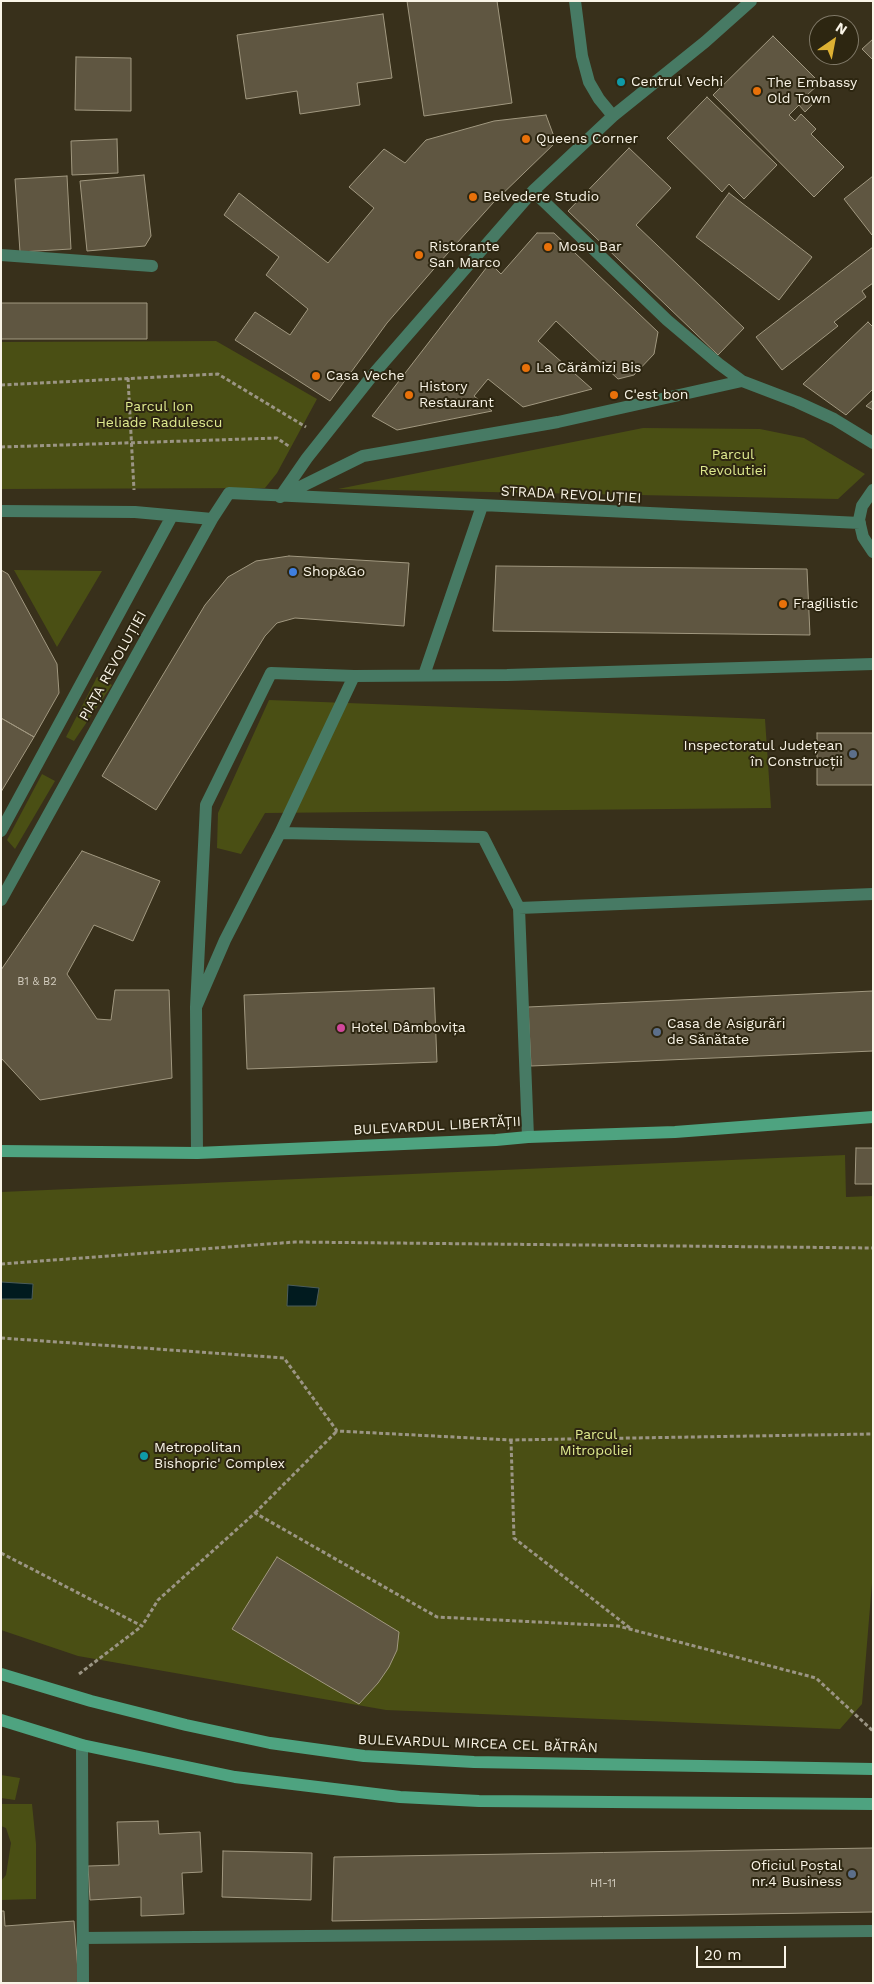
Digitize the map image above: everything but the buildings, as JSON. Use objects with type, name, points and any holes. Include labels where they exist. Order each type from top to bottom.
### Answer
[{"type":"main road","name":"BULEVARDUL LIBERTĂȚII","points":[[1,1151],[197,1153],[675,1132],[873,1117]]},
{"type":"main road","name":"BULEVARDUL MIRCEA CEL BĂTRÂN","points":[[1,1674],[92,1701],[195,1727],[270,1743],[364,1756],[474,1762],[873,1769]]},
{"type":"main road","points":[[1,1720],[82,1745],[235,1777],[400,1797],[479,1801],[873,1804]]},
{"type":"street","points":[[574,1],[582,56],[589,82],[599,99],[614,116]]},
{"type":"street","points":[[280,497],[307,458],[376,371],[533,191],[614,116],[698,48],[751,1]]},
{"type":"street","points":[[533,191],[667,320],[700,349],[742,381],[797,402],[834,419],[873,443]]},
{"type":"street","points":[[1,256],[152,266]]},
{"type":"street","points":[[280,497],[363,456],[558,422],[742,381]]},
{"type":"street","points":[[873,490],[862,506],[860,523],[862,537],[873,552]]},
{"type":"street","name":"PIAȚA REVOLUȚIEI","points":[[1,900],[212,519],[229,494],[280,497]]},
{"type":"street","name":"STRADA REVOLUȚIEI","points":[[280,497],[860,523]]},
{"type":"street","points":[[424,675],[482,506]]},
{"type":"street","points":[[1,511],[135,512],[212,519]]},
{"type":"street","points":[[1,831],[172,516]]},
{"type":"street","points":[[197,1153],[196,1007],[206,805],[270,674],[354,676],[507,675],[873,664]]},
{"type":"street","points":[[196,1007],[225,940],[280,833],[354,676]]},
{"type":"street","points":[[280,833],[483,837],[519,908],[528,1137]]},
{"type":"street","points":[[519,908],[873,894]]},
{"type":"street","points":[[82,1745],[83,1983]]},
{"type":"street","points":[[83,1938],[873,1931]]},
{"type":"path","points":[[1,385],[218,374],[323,438]]},
{"type":"path","points":[[128,378],[135,512]]},
{"type":"path","points":[[1,448],[277,438],[307,458]]},
{"type":"path","points":[[1,1264],[295,1242],[873,1248]]},
{"type":"path","points":[[1,1338],[284,1358],[337,1431]]},
{"type":"path","points":[[78,1675],[142,1626],[158,1600],[255,1512],[337,1431],[511,1440],[873,1434]]},
{"type":"path","points":[[511,1440],[514,1538],[633,1630]]},
{"type":"path","points":[[255,1512],[437,1617],[618,1626],[816,1678],[873,1731]]},
{"type":"path","points":[[1,1553],[142,1626]]},
{"type":"green space","name":"Parcul Ion Heliade Radulescu","points":[[216,341],[317,399],[277,473],[265,488],[1,489],[1,342]]},
{"type":"green space","name":"Parcul Revolutiei","points":[[643,428],[760,429],[804,438],[865,474],[838,499],[338,489]]},
{"type":"green space","points":[[14,570],[102,571],[57,647]]},
{"type":"green space","points":[[97,677],[112,685],[74,741],[66,737]]},
{"type":"green space","points":[[269,700],[765,719],[771,808],[265,813],[241,854],[217,848],[218,813]]},
{"type":"green space","points":[[42,774],[55,781],[15,849],[7,840]]},
{"type":"green space","name":"Parcul Mitropoliei","points":[[845,1155],[846,1197],[873,1196],[873,1571],[862,1704],[840,1729],[386,1710],[78,1656],[1,1630],[1,1192]]},
{"type":"green space","points":[[1,1775],[20,1778],[15,1800],[1,1798]]},
{"type":"green space","points":[[1,1804],[32,1804],[36,1844],[36,1899],[1,1900],[1,1881],[6,1875],[11,1843],[6,1828],[1,1826]]},
{"type":"water","points":[[1,1282],[33,1284],[32,1299],[1,1299]]},
{"type":"water","points":[[288,1285],[319,1288],[316,1306],[287,1306]]},
{"type":"place","name":"Centrul Vechi","points":[[621,82]]},
{"type":"place","name":"The Embassy Old Town","points":[[757,91]]},
{"type":"place","name":"Queens Corner","points":[[526,139]]},
{"type":"place","name":"Belvedere Studio","points":[[473,197]]},
{"type":"place","name":"Mosu Bar","points":[[548,247]]},
{"type":"place","name":"Ristorante San Marco","points":[[419,255]]},
{"type":"place","name":"La Cărămizi Bis","points":[[526,368]]},
{"type":"place","name":"Casa Veche","points":[[316,376]]},
{"type":"place","name":"History Restaurant","points":[[409,395]]},
{"type":"place","name":"C'est bon","points":[[614,395]]},
{"type":"place","name":"Shop&Go","points":[[293,572]]},
{"type":"place","name":"Fragilistic","points":[[783,604]]},
{"type":"place","name":"Inspectoratul Județean în Construcții","points":[[853,754]]},
{"type":"place","name":"Hotel Dâmbovița","points":[[341,1028]]},
{"type":"place","name":"Casa de Asigurări de Sănătate","points":[[657,1032]]},
{"type":"place","name":"Metropolitan Bishopric' Complex","points":[[144,1456]]},
{"type":"place","name":"Oficiul Poștal nr.4 Business","points":[[852,1874]]}]
